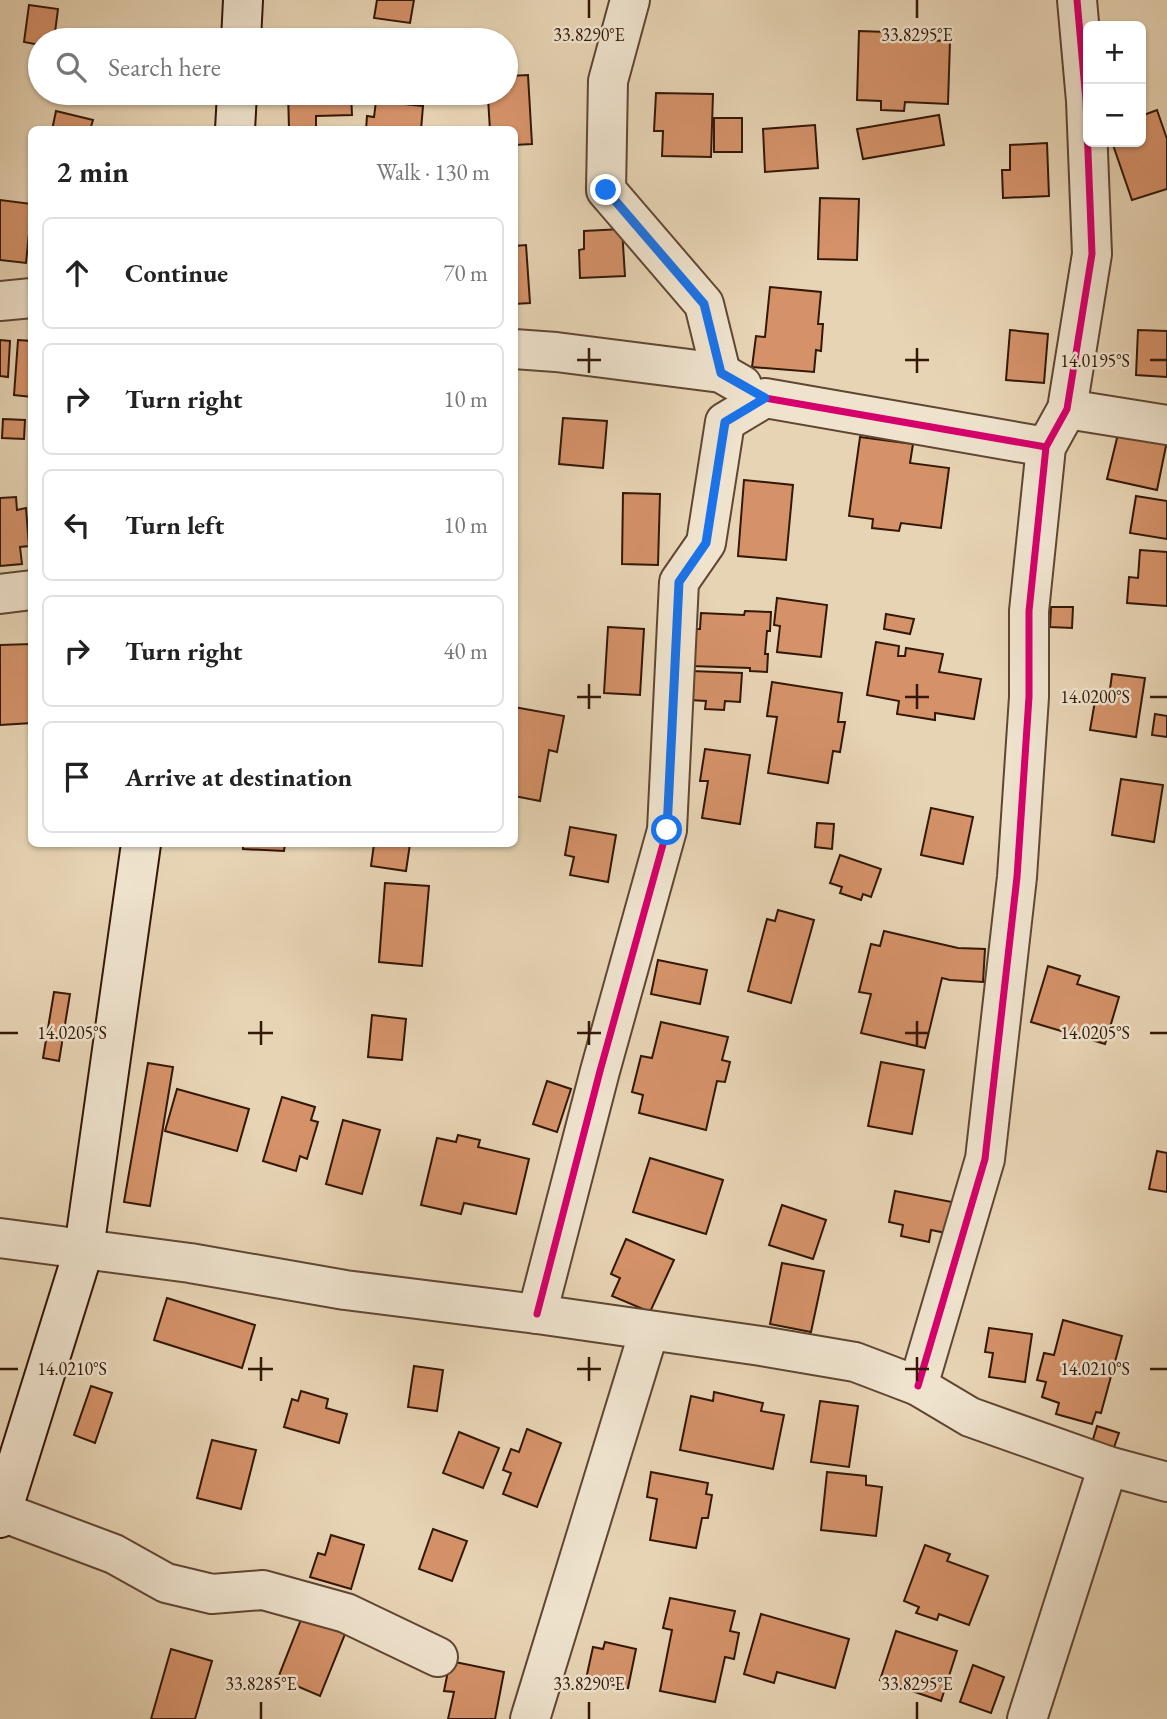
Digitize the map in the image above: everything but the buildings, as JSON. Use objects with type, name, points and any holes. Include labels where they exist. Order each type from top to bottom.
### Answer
[{"type":"street","points":[[242,28],[243,0]]},
{"type":"street","points":[[630,0],[608,81],[606,190],[704,304],[721,373]]},
{"type":"street","points":[[918,1386],[985,1158],[1017,877],[1029,697],[1029,611],[1046,447],[1067,409],[1092,254],[1086,101],[1077,0]]},
{"type":"street","points":[[235,126],[236,105]]},
{"type":"street","points":[[0,301],[28,298]]},
{"type":"street","points":[[518,349],[721,373],[765,398],[1046,447]]},
{"type":"street","points":[[537,1314],[600,1071],[667,830],[679,582],[706,543],[725,422],[765,398]]},
{"type":"street","points":[[1067,409],[1167,425]]},
{"type":"street","points":[[0,594],[28,590]]},
{"type":"street","points":[[141,847],[84,1249],[1,1515],[114,1554],[166,1583],[212,1594],[262,1590],[346,1613],[438,1657]]},
{"type":"street","points":[[0,1238],[190,1263],[345,1290],[537,1314],[855,1362],[918,1386],[970,1417],[1108,1466],[1167,1482]]},
{"type":"street","points":[[530,1719],[649,1331]]},
{"type":"street","points":[[1027,1719],[1108,1466]]},
{"type":"cycle path","points":[[918,1386],[985,1159],[1017,877],[1029,697],[1029,611],[1046,447],[1067,409],[1092,254],[1086,101],[1077,0]]},
{"type":"cycle path","points":[[537,1314],[600,1071],[667,830],[679,582],[706,543],[725,422],[765,398],[1046,447]]},
{"type":"route","points":[[606,190],[704,304],[721,373],[765,398],[725,422],[706,543],[679,582],[667,830]]}]
